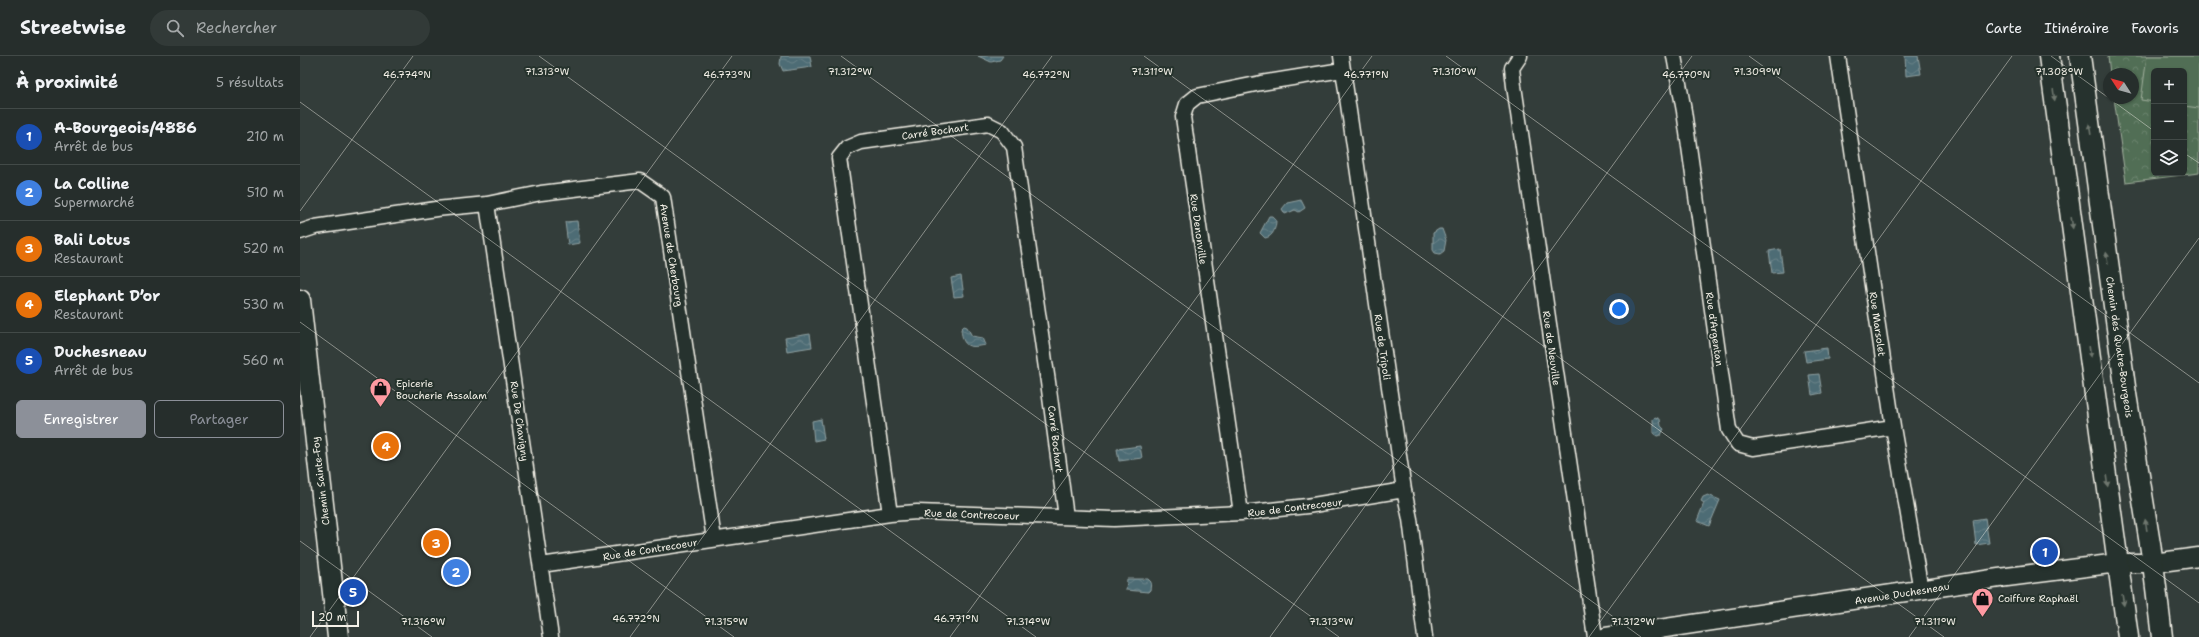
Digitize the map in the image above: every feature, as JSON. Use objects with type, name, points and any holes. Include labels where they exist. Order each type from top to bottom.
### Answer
[{"type":"main road","points":[[2049,56],[2128,637]]},
{"type":"main road","name":"Chemin des Quatre-Bourgeois","points":[[2080,56],[2126,394],[2153,563],[2162,637]]},
{"type":"main road","name":"Chemin Sainte-Foy","points":[[300,300],[338,637]]},
{"type":"street","name":"Rue de Tripoli","points":[[1341,56],[1404,490],[1410,519],[1426,637]]},
{"type":"street","name":"Rue d'Argentan","points":[[1674,56],[1684,111],[1729,430],[1738,444],[1753,448],[1893,427]]},
{"type":"street","name":"Rue Marsolet","points":[[1838,56],[1893,427],[1921,591]]},
{"type":"street","name":"Rue de Neuville","points":[[1518,57],[1512,68],[1514,86],[1595,637]]},
{"type":"street","name":"Rue Denonville","points":[[1241,513],[1183,117],[1187,104],[1197,96],[1261,83],[1342,70]]},
{"type":"street","name":"Carré Bochart","points":[[890,514],[839,158],[847,148],[861,142],[988,124],[1002,131],[1014,147],[1066,517]]},
{"type":"street","name":"Avenue de Cherbourg","points":[[300,232],[315,227],[428,210],[487,204],[540,194],[640,181],[663,197],[714,539]]},
{"type":"street","name":"Rue De Chavigny","points":[[487,204],[551,637]]},
{"type":"street","name":"Rue de Contrecoeur","points":[[541,565],[890,514],[917,512],[1114,519],[1241,513],[1307,506],[1404,490]]},
{"type":"street","name":"Avenue Duchesneau","points":[[1606,637],[2118,563],[2153,563],[2199,557]]},
{"type":"green space","points":[[2108,56],[2199,56],[2199,173],[2187,174],[2187,68],[2151,68],[2151,176],[2175,176],[2126,182],[2115,104],[2139,104],[2139,68],[2109,68]]},
{"type":"green space","points":[[2147,56],[2199,56],[2199,108],[2187,106],[2187,68],[2151,68],[2151,102],[2141,100]]},
{"type":"water","points":[[781,56],[810,56],[812,67],[783,71],[780,64]]},
{"type":"water","points":[[978,56],[1003,56],[1000,60],[991,62]]},
{"type":"water","points":[[1905,56],[1918,56],[1921,74],[1906,76]]},
{"type":"water","points":[[1301,200],[1305,208],[1299,212],[1295,210],[1285,214],[1282,209],[1287,203]]},
{"type":"water","points":[[1269,216],[1272,216],[1276,220],[1274,232],[1265,238],[1260,233]]},
{"type":"water","points":[[577,221],[580,243],[568,245],[565,222]]},
{"type":"water","points":[[1439,229],[1442,229],[1446,240],[1444,251],[1440,254],[1435,253],[1433,250],[1433,233]]},
{"type":"water","points":[[1780,249],[1783,272],[1772,273],[1769,251]]},
{"type":"water","points":[[961,276],[964,296],[954,297],[951,278]]},
{"type":"water","points":[[964,326],[967,327],[972,336],[983,338],[986,345],[971,346],[965,343],[961,329]]},
{"type":"water","points":[[810,334],[812,347],[787,351],[785,338]]},
{"type":"water","points":[[1827,348],[1828,359],[1806,362],[1804,351]]},
{"type":"water","points":[[1819,374],[1822,393],[1812,395],[1809,375]]},
{"type":"water","points":[[1655,417],[1660,419],[1661,426],[1664,429],[1661,435],[1657,436],[1653,433],[1653,419]]},
{"type":"water","points":[[821,419],[824,439],[814,441],[812,421]]},
{"type":"water","points":[[1140,446],[1142,458],[1119,461],[1117,449]]},
{"type":"water","points":[[1708,495],[1720,500],[1709,526],[1697,521],[1704,503],[1701,501],[1703,497]]},
{"type":"water","points":[[1985,518],[1989,543],[1976,545],[1973,520]]},
{"type":"water","points":[[1127,579],[1148,579],[1151,582],[1150,590],[1148,592],[1126,590]]},
{"type":"place","name":"Epicerie Boucherie Assalam","points":[[381,408]]},
{"type":"place","name":"Elephant D’or","points":[[386,446]]},
{"type":"place","name":"Bali Lotus","points":[[436,543]]},
{"type":"place","name":"A-Bourgeois/4886","points":[[2045,552]]},
{"type":"place","name":"La Colline","points":[[456,572]]},
{"type":"place","name":"Duchesneau","points":[[353,592]]},
{"type":"place","name":"Coiffure Raphaël","points":[[1983,618]]}]
